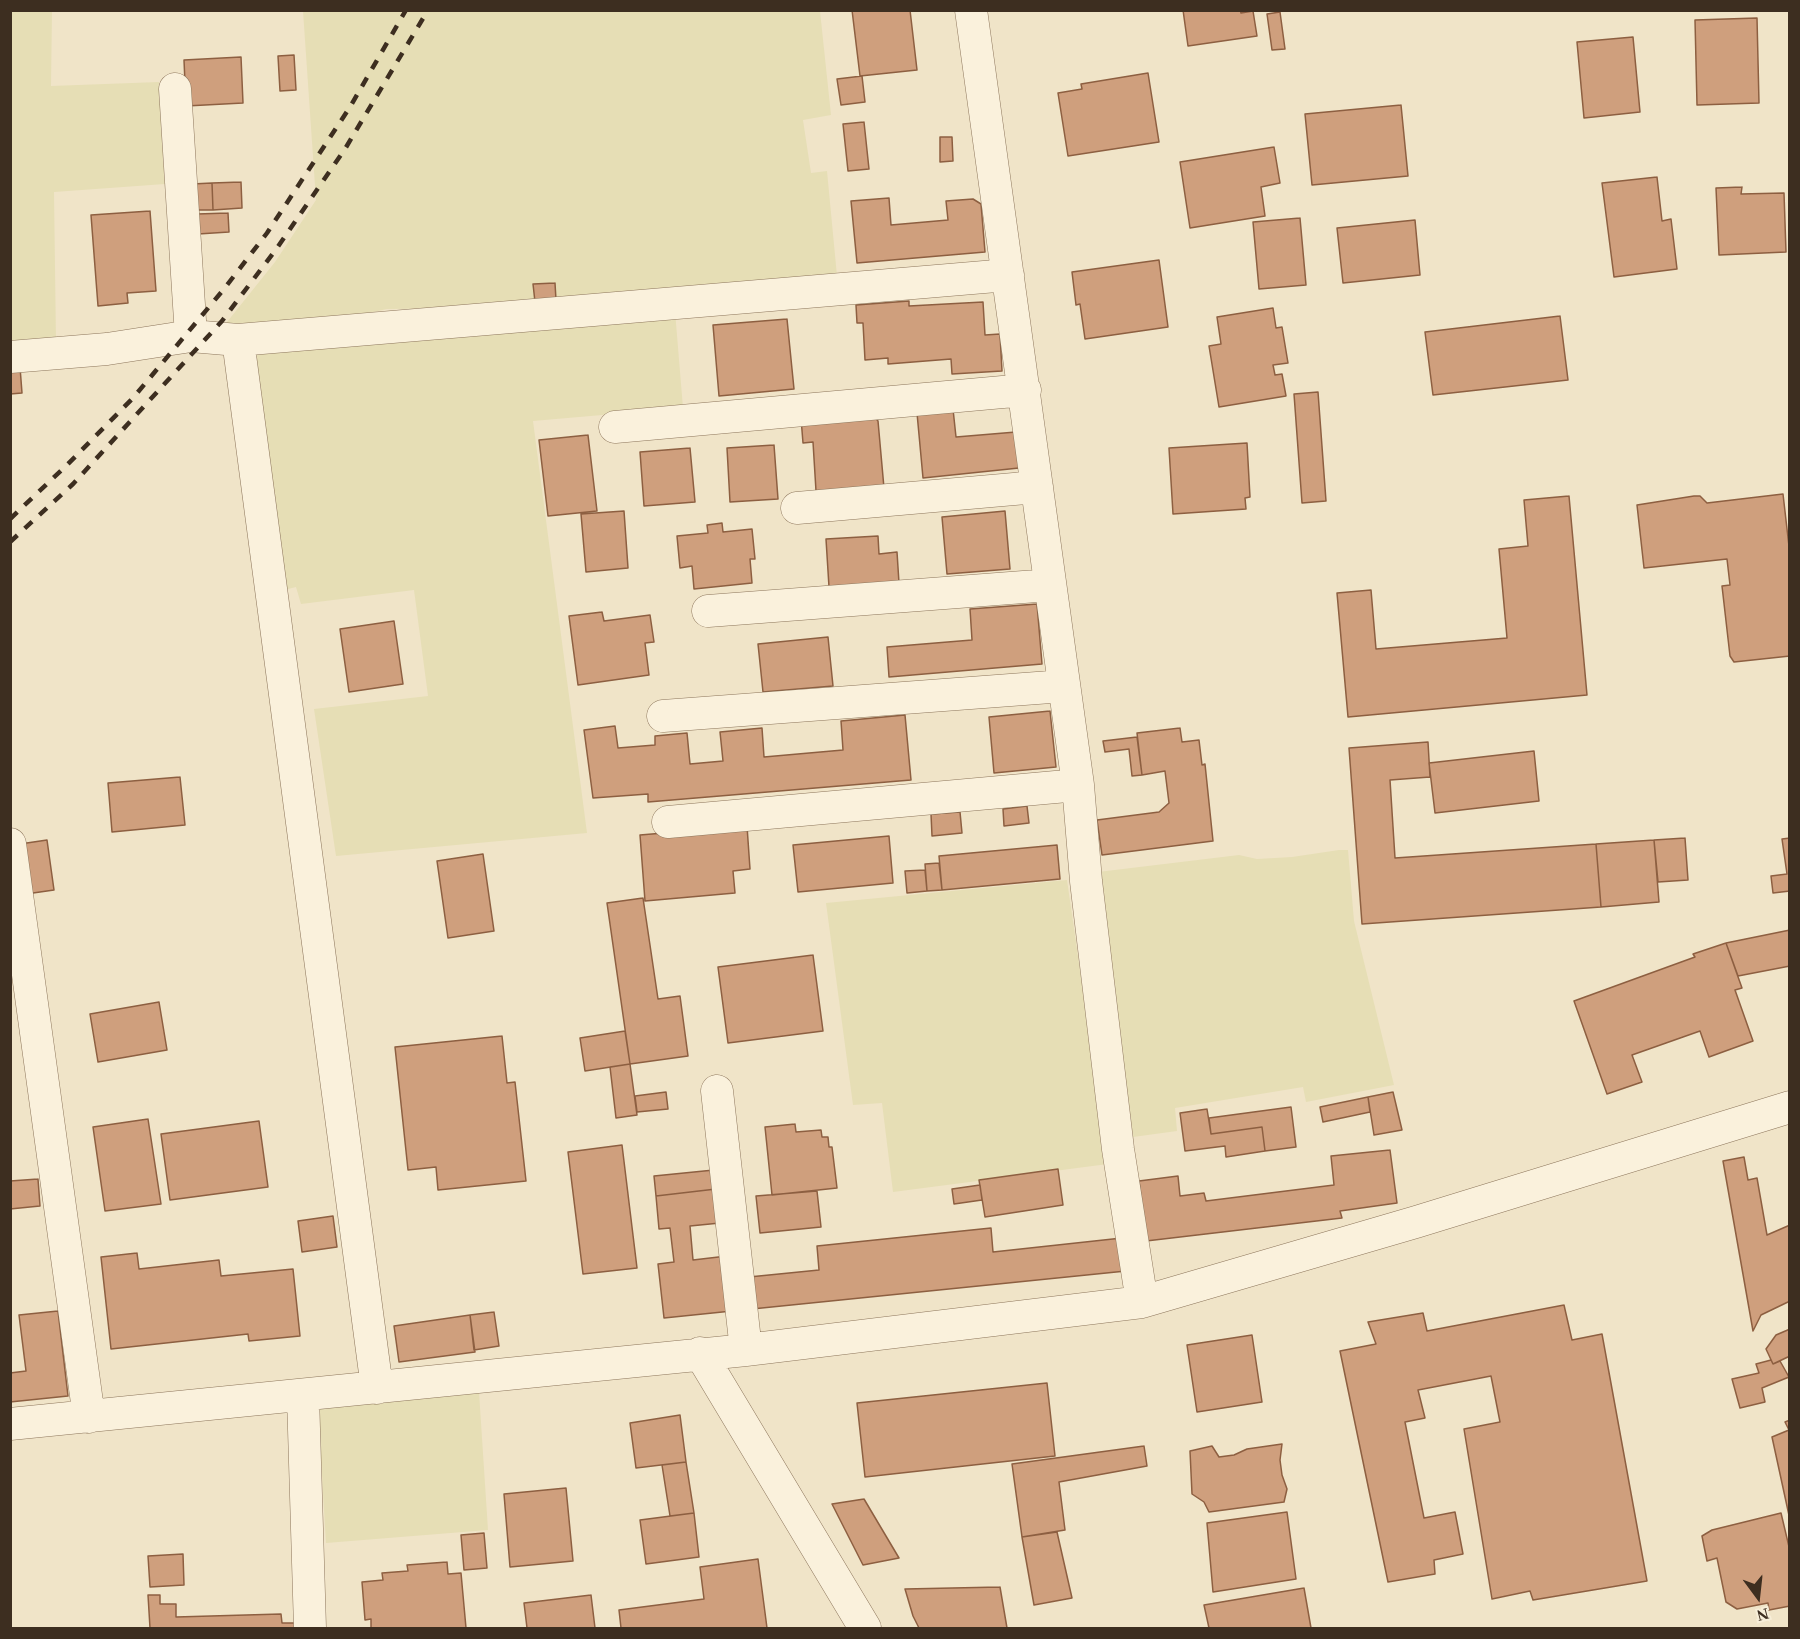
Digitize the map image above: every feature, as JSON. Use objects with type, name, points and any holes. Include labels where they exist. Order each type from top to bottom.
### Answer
[{"type":"street","points":[[971,10],[1078,785],[1086,881],[1118,1149],[1142,1302]]},
{"type":"street","points":[[176,89],[191,336]]},
{"type":"street","points":[[10,357],[107,349],[191,336],[238,340],[1008,276]]},
{"type":"street","points":[[238,340],[377,1388]]},
{"type":"street","points":[[615,427],[1025,390]]},
{"type":"street","points":[[797,508],[1036,487]]},
{"type":"street","points":[[708,611],[1050,585]]},
{"type":"street","points":[[663,716],[1064,686]]},
{"type":"street","points":[[668,822],[1078,785]]},
{"type":"street","points":[[10,844],[89,1417]]},
{"type":"street","points":[[717,1091],[746,1350]]},
{"type":"street","points":[[10,1424],[746,1350],[1142,1302],[1416,1222],[1790,1107]]},
{"type":"street","points":[[700,1353],[865,1629]]},
{"type":"street","points":[[303,1396],[310,1629]]},
{"type":"shaded area","points":[[10,11],[52,11],[51,86],[159,82],[165,184],[54,192],[56,342],[10,348]]},
{"type":"shaded area","points":[[303,11],[820,11],[831,115],[803,120],[811,173],[827,171],[837,276],[473,308],[387,309],[327,322],[219,332],[275,262],[316,200]]},
{"type":"shaded area","points":[[675,311],[683,408],[533,421],[587,833],[336,856],[314,709],[428,696],[414,590],[301,604],[296,587],[280,591],[252,347]]},
{"type":"shaded area","points":[[1348,850],[1354,921],[1394,1085],[1306,1102],[1303,1087],[1175,1108],[1177,1131],[1133,1137],[1098,872],[1239,855],[1257,859],[1292,857]]},
{"type":"shaded area","points":[[1067,880],[1108,1164],[893,1192],[882,1103],[853,1105],[826,903]]},
{"type":"shaded area","points":[[479,1392],[488,1530],[326,1543],[318,1408]]},
{"type":"building","points":[[852,10],[910,10],[917,70],[860,76]]},
{"type":"building","points":[[1183,10],[1240,10],[1241,13],[1253,11],[1257,36],[1188,46]]},
{"type":"building","points":[[1280,12],[1285,49],[1272,50],[1267,14]]},
{"type":"building","points":[[1757,18],[1759,103],[1697,105],[1695,20]]},
{"type":"building","points":[[1633,37],[1640,112],[1584,118],[1577,42]]},
{"type":"building","points":[[294,55],[296,90],[280,91],[278,56]]},
{"type":"building","points":[[241,57],[243,103],[186,106],[184,60]]},
{"type":"building","points":[[1148,73],[1159,142],[1068,156],[1058,93],[1082,89],[1081,84]]},
{"type":"building","points":[[862,76],[865,102],[841,105],[837,79]]},
{"type":"building","points":[[1401,105],[1408,176],[1312,185],[1305,114]]},
{"type":"building","points":[[864,122],[869,169],[848,171],[843,124]]},
{"type":"building","points":[[940,137],[952,137],[953,161],[940,162]]},
{"type":"building","points":[[1274,147],[1280,183],[1261,187],[1265,216],[1190,228],[1180,162]]},
{"type":"building","points":[[1657,177],[1662,221],[1671,219],[1677,269],[1614,277],[1602,183]]},
{"type":"building","points":[[241,182],[242,208],[213,210],[212,183]]},
{"type":"building","points":[[212,183],[213,210],[193,210],[192,184]]},
{"type":"building","points":[[1742,187],[1741,194],[1784,193],[1786,252],[1719,255],[1716,188]]},
{"type":"building","points":[[889,198],[891,225],[948,220],[946,201],[973,199],[981,204],[985,252],[857,263],[851,201]]},
{"type":"building","points":[[150,211],[156,291],[127,293],[128,303],[98,306],[91,215]]},
{"type":"building","points":[[228,213],[229,232],[198,234],[197,214]]},
{"type":"building","points":[[1300,218],[1306,285],[1259,289],[1253,222]]},
{"type":"building","points":[[1415,220],[1420,275],[1343,283],[1337,228]]},
{"type":"building","points":[[1159,260],[1168,327],[1085,339],[1080,304],[1076,305],[1072,272]]},
{"type":"building","points":[[555,283],[556,300],[535,302],[533,284]]},
{"type":"building","points":[[909,301],[909,306],[983,302],[985,335],[1000,334],[1002,371],[952,374],[951,359],[888,364],[888,358],[865,360],[863,323],[857,323],[856,305]]},
{"type":"building","points":[[1273,308],[1276,328],[1282,327],[1288,363],[1273,365],[1275,375],[1282,374],[1286,396],[1219,407],[1209,346],[1221,344],[1217,317]]},
{"type":"building","points":[[1560,316],[1568,380],[1433,395],[1425,332]]},
{"type":"building","points":[[787,319],[794,389],[719,396],[713,325]]},
{"type":"building","points":[[20,367],[22,393],[10,394],[10,368]]},
{"type":"building","points":[[1318,392],[1326,501],[1302,503],[1294,394]]},
{"type":"building","points":[[953,409],[956,437],[1016,432],[1019,468],[923,478],[917,413]]},
{"type":"building","points":[[870,412],[878,421],[884,488],[816,491],[813,442],[803,443],[801,418]]},
{"type":"building","points":[[588,435],[597,511],[548,516],[539,440]]},
{"type":"building","points":[[1247,443],[1250,497],[1245,498],[1246,509],[1173,514],[1169,448]]},
{"type":"building","points":[[774,445],[778,499],[730,502],[727,448]]},
{"type":"building","points":[[690,448],[695,502],[644,506],[640,452]]},
{"type":"building","points":[[1783,494],[1790,555],[1790,656],[1734,662],[1730,656],[1722,586],[1730,585],[1727,559],[1644,568],[1637,505],[1694,496],[1700,496],[1707,503]]},
{"type":"building","points":[[1569,496],[1587,695],[1348,717],[1337,593],[1371,590],[1376,649],[1507,638],[1499,549],[1528,546],[1524,500]]},
{"type":"building","points":[[624,511],[628,568],[586,572],[581,514]]},
{"type":"building","points":[[1005,511],[1010,569],[947,574],[942,517]]},
{"type":"building","points":[[722,523],[723,532],[752,529],[755,559],[750,559],[752,583],[694,589],[692,566],[680,568],[677,536],[708,533],[707,525]]},
{"type":"building","points":[[878,536],[879,554],[897,552],[899,583],[829,587],[826,539]]},
{"type":"building","points":[[1037,604],[1042,664],[889,677],[887,647],[972,640],[970,609]]},
{"type":"building","points":[[602,612],[604,621],[650,615],[654,642],[645,643],[649,675],[578,685],[569,616]]},
{"type":"building","points":[[394,621],[403,684],[349,692],[340,629]]},
{"type":"building","points":[[828,637],[833,686],[763,692],[758,644]]},
{"type":"building","points":[[1050,711],[1056,767],[994,773],[989,717]]},
{"type":"building","points":[[905,715],[911,780],[648,802],[648,794],[593,798],[584,730],[615,726],[618,748],[655,745],[655,736],[687,733],[690,764],[723,761],[720,732],[762,728],[764,757],[843,750],[841,721]]},
{"type":"building","points":[[1180,728],[1182,742],[1199,740],[1202,765],[1205,764],[1213,841],[1102,855],[1097,820],[1159,812],[1169,803],[1165,771],[1142,775],[1137,733]]},
{"type":"building","points":[[1137,737],[1142,775],[1132,776],[1129,749],[1105,752],[1103,741]]},
{"type":"building","points":[[1428,742],[1430,777],[1390,780],[1395,858],[1596,844],[1601,907],[1362,924],[1349,748]]},
{"type":"building","points":[[1534,751],[1539,801],[1435,813],[1429,763]]},
{"type":"building","points":[[180,777],[185,825],[112,832],[108,783]]},
{"type":"building","points":[[1027,806],[1029,823],[1004,826],[1003,809]]},
{"type":"building","points":[[960,812],[962,833],[932,836],[931,814]]},
{"type":"building","points":[[747,826],[750,869],[733,871],[735,893],[645,901],[640,835]]},
{"type":"building","points":[[889,836],[893,883],[798,892],[793,845]]},
{"type":"building","points":[[1685,838],[1688,880],[1658,882],[1654,840]]},
{"type":"building","points":[[1790,838],[1790,891],[1773,893],[1771,876],[1787,874],[1782,839]]},
{"type":"building","points":[[47,840],[54,890],[26,894],[20,844]]},
{"type":"building","points":[[1654,840],[1659,902],[1601,907],[1596,844]]},
{"type":"building","points":[[1057,845],[1060,879],[942,890],[939,856]]},
{"type":"building","points":[[483,854],[494,931],[448,938],[437,861]]},
{"type":"building","points":[[939,863],[942,890],[927,891],[925,864]]},
{"type":"building","points":[[925,870],[927,891],[907,893],[905,871]]},
{"type":"building","points":[[643,898],[658,999],[680,996],[688,1056],[630,1064],[607,903]]},
{"type":"building","points":[[1790,930],[1790,966],[1738,976],[1726,943]]},
{"type":"building","points":[[1726,943],[1742,988],[1735,990],[1753,1041],[1709,1057],[1700,1031],[1632,1055],[1642,1082],[1607,1094],[1574,1001],[1695,957],[1693,954]]},
{"type":"building","points":[[813,955],[823,1031],[728,1043],[718,967]]},
{"type":"building","points":[[159,1002],[167,1050],[98,1062],[90,1014]]},
{"type":"building","points":[[625,1031],[630,1064],[585,1071],[580,1038]]},
{"type":"building","points":[[502,1036],[507,1083],[515,1082],[526,1181],[438,1190],[436,1167],[408,1170],[395,1047]]},
{"type":"building","points":[[630,1064],[637,1115],[616,1118],[610,1067]]},
{"type":"building","points":[[666,1092],[668,1109],[637,1112],[635,1096]]},
{"type":"building","points":[[1393,1092],[1402,1130],[1374,1135],[1368,1097]]},
{"type":"building","points":[[1368,1097],[1370,1112],[1323,1122],[1320,1107]]},
{"type":"building","points":[[1291,1107],[1296,1147],[1265,1151],[1262,1127],[1211,1134],[1209,1118]]},
{"type":"building","points":[[1207,1109],[1211,1134],[1262,1127],[1265,1151],[1226,1157],[1225,1146],[1185,1151],[1180,1113]]},
{"type":"building","points":[[148,1119],[161,1204],[105,1211],[93,1127]]},
{"type":"building","points":[[259,1121],[268,1187],[170,1200],[161,1134]]},
{"type":"building","points":[[795,1124],[796,1132],[821,1130],[822,1137],[828,1137],[829,1147],[832,1147],[837,1188],[772,1195],[765,1127]]},
{"type":"building","points":[[622,1145],[637,1268],[583,1274],[568,1152]]},
{"type":"building","points":[[1390,1150],[1397,1203],[1340,1211],[1342,1218],[1146,1241],[1139,1181],[1178,1176],[1180,1196],[1204,1193],[1206,1201],[1334,1185],[1331,1156]]},
{"type":"building","points":[[1744,1157],[1748,1180],[1757,1178],[1767,1235],[1790,1225],[1790,1301],[1761,1315],[1753,1331],[1723,1161]]},
{"type":"building","points":[[1058,1169],[1063,1205],[985,1217],[979,1180]]},
{"type":"building","points":[[714,1170],[716,1189],[656,1196],[654,1176]]},
{"type":"building","points":[[38,1179],[40,1206],[10,1209],[10,1181]]},
{"type":"building","points":[[980,1185],[982,1200],[954,1204],[952,1189]]},
{"type":"building","points":[[716,1189],[720,1223],[690,1226],[693,1260],[727,1256],[732,1311],[664,1318],[658,1264],[674,1262],[670,1228],[659,1229],[656,1196]]},
{"type":"building","points":[[817,1191],[821,1227],[760,1233],[756,1196]]},
{"type":"building","points":[[333,1216],[337,1247],[302,1252],[298,1221]]},
{"type":"building","points":[[991,1228],[993,1252],[1122,1238],[1126,1271],[752,1309],[749,1277],[819,1270],[817,1246]]},
{"type":"building","points":[[137,1253],[139,1269],[219,1260],[221,1276],[293,1269],[300,1336],[249,1341],[248,1334],[111,1349],[101,1257]]},
{"type":"building","points":[[1564,1305],[1572,1340],[1602,1334],[1647,1581],[1533,1600],[1530,1591],[1492,1599],[1464,1429],[1500,1422],[1491,1376],[1418,1390],[1425,1418],[1405,1422],[1424,1518],[1455,1512],[1463,1554],[1434,1560],[1435,1574],[1388,1582],[1340,1351],[1376,1344],[1368,1322],[1423,1313],[1427,1331]]},
{"type":"building","points":[[58,1311],[68,1396],[10,1402],[10,1373],[26,1371],[19,1315]]},
{"type":"building","points":[[494,1312],[499,1346],[474,1350],[470,1315]]},
{"type":"building","points":[[470,1315],[475,1352],[399,1362],[394,1326]]},
{"type":"building","points":[[1790,1329],[1790,1356],[1773,1364],[1766,1349],[1776,1335]]},
{"type":"building","points":[[1252,1335],[1262,1402],[1197,1412],[1187,1345]]},
{"type":"building","points":[[1771,1360],[1773,1364],[1780,1361],[1789,1377],[1762,1388],[1765,1402],[1740,1408],[1732,1379],[1759,1373],[1756,1364]]},
{"type":"building","points":[[1047,1383],[1055,1456],[865,1477],[857,1403]]},
{"type":"building","points":[[680,1415],[686,1462],[636,1468],[630,1423]]},
{"type":"building","points":[[1790,1420],[1790,1520],[1772,1437],[1789,1430],[1785,1422]]},
{"type":"building","points":[[1282,1444],[1280,1460],[1287,1489],[1284,1502],[1209,1512],[1204,1502],[1192,1494],[1190,1451],[1212,1446],[1219,1457],[1234,1455],[1247,1449]]},
{"type":"building","points":[[1144,1446],[1147,1466],[1059,1482],[1065,1530],[1022,1537],[1012,1464]]},
{"type":"building","points":[[686,1462],[694,1513],[670,1516],[662,1465]]},
{"type":"building","points":[[566,1488],[573,1561],[510,1567],[504,1494]]},
{"type":"building","points":[[864,1499],[899,1558],[863,1565],[832,1504]]},
{"type":"building","points":[[1287,1512],[1296,1579],[1213,1592],[1207,1523]]},
{"type":"building","points":[[694,1513],[699,1557],[646,1564],[640,1520]]},
{"type":"building","points":[[1781,1513],[1790,1551],[1790,1606],[1769,1610],[1768,1603],[1737,1609],[1726,1602],[1717,1558],[1707,1561],[1702,1536],[1712,1530]]},
{"type":"building","points":[[1057,1532],[1072,1598],[1034,1605],[1022,1537]]},
{"type":"building","points":[[484,1533],[487,1568],[464,1570],[461,1535]]},
{"type":"building","points":[[183,1554],[184,1585],[150,1587],[148,1556]]},
{"type":"building","points":[[758,1559],[767,1628],[621,1628],[619,1610],[704,1599],[700,1567]]},
{"type":"building","points":[[447,1562],[448,1574],[461,1573],[466,1628],[371,1628],[371,1619],[365,1620],[362,1582],[383,1580],[382,1573],[408,1571],[407,1565]]},
{"type":"building","points":[[1000,1587],[1007,1628],[919,1628],[905,1589]]},
{"type":"building","points":[[1304,1588],[1311,1628],[1209,1628],[1204,1605]]},
{"type":"building","points":[[148,1595],[160,1595],[160,1604],[176,1604],[176,1617],[281,1614],[282,1623],[300,1623],[300,1628],[150,1628]]},
{"type":"building","points":[[591,1595],[595,1628],[527,1628],[524,1603]]},
{"type":"railway","points":[[10,519],[133,398],[224,289],[267,233],[350,107],[406,10]]},
{"type":"railway","points":[[10,542],[73,484],[222,321],[277,248],[345,149],[428,10]]}]
